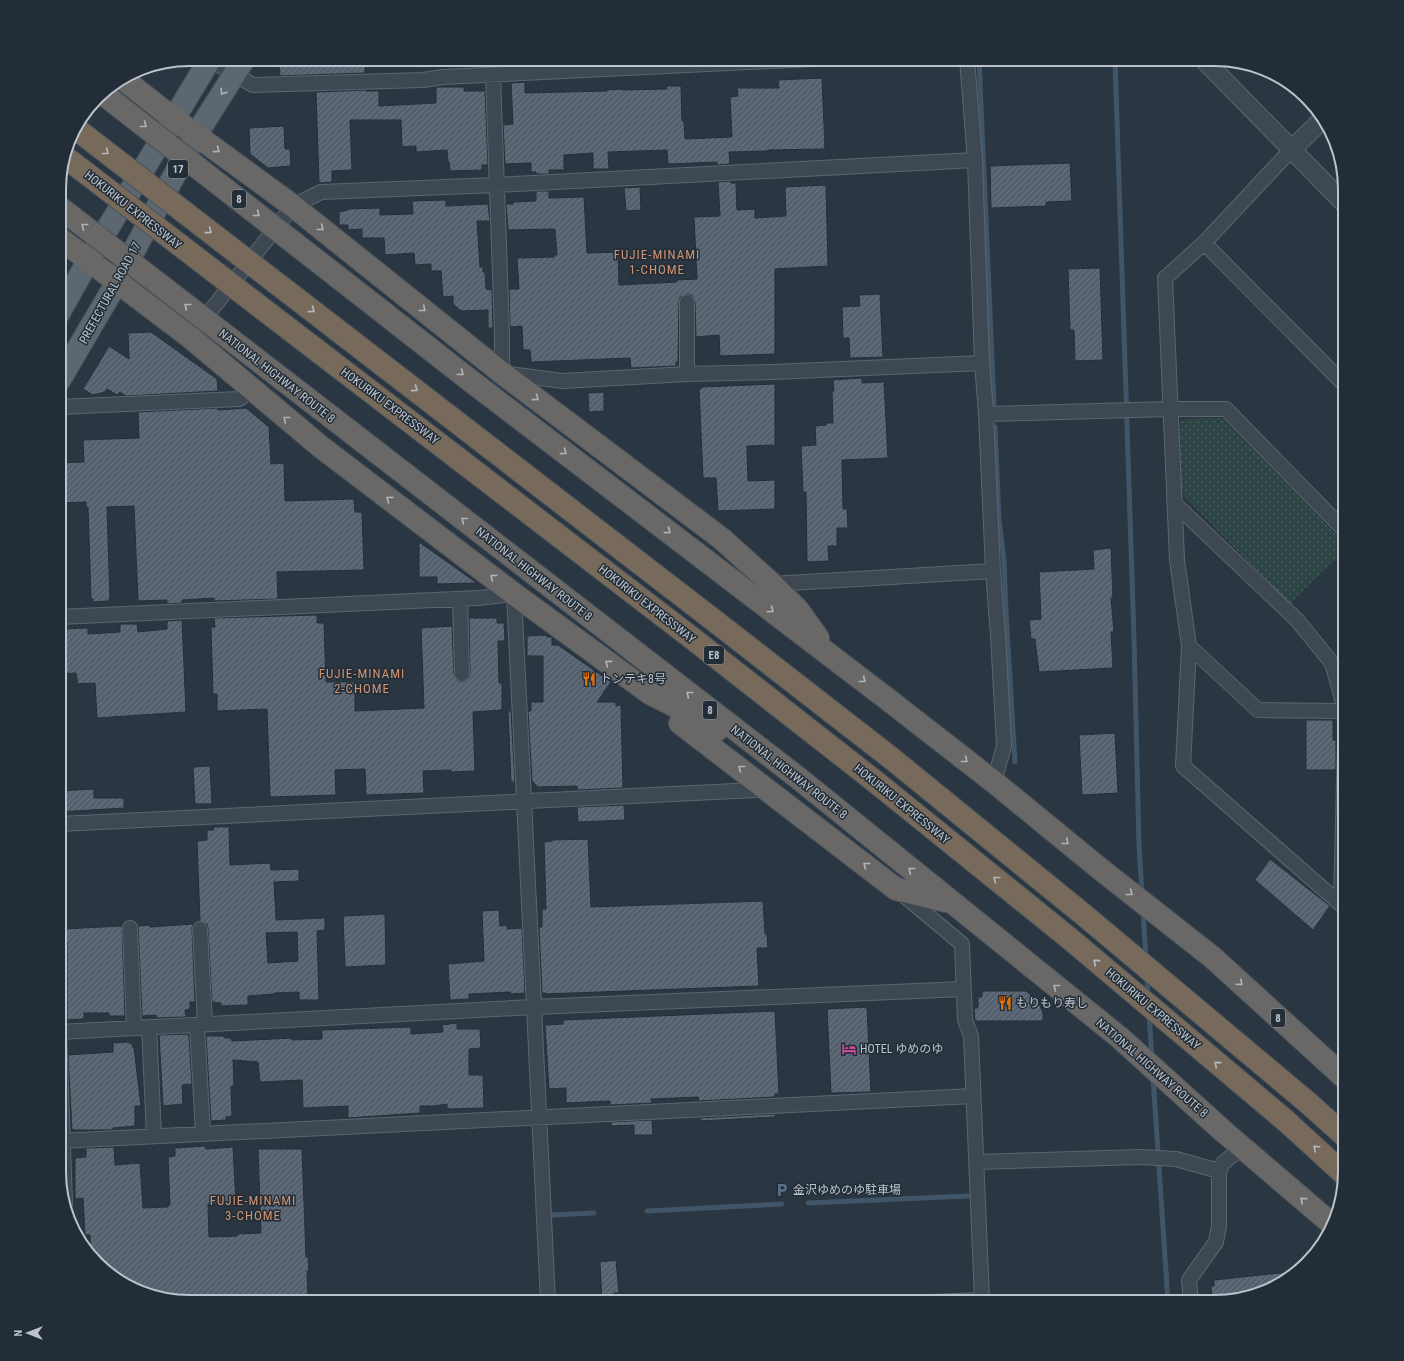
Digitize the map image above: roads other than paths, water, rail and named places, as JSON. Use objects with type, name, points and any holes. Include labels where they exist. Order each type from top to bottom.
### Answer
[{"type":"highway","points":[[127,82],[174,119],[293,206],[502,373],[722,539],[772,584],[798,610],[832,656]]},
{"type":"highway","name":"8","points":[[107,97],[467,378],[832,656],[994,782],[1099,868],[1212,957],[1338,1072]]},
{"type":"highway","name":"E8","points":[[80,132],[676,590],[891,758],[1084,915],[1338,1130]]},
{"type":"highway","name":"HOKURIKU EXPRESSWAY","points":[[69,160],[626,587],[872,779],[1069,938],[1286,1122],[1338,1169]]},
{"type":"highway","name":"NATIONAL HIGHWAY ROUTE 8","points":[[66,212],[797,777],[1119,1037],[1242,1148],[1328,1221]]},
{"type":"highway","points":[[66,244],[190,337],[322,448],[514,594],[651,694],[673,717],[896,889],[951,902]]},
{"type":"highway","points":[[651,694],[682,709],[797,777]]},
{"type":"main road","name":"17","points":[[66,300],[88,261],[206,66]]},
{"type":"main road","name":"PREFECTURAL ROAD 17","points":[[66,369],[117,282],[196,135],[239,67]]},
{"type":"street","points":[[239,67],[253,85],[423,80],[443,77],[493,75],[546,66]]},
{"type":"street","points":[[968,66],[975,160],[982,363],[1004,746],[994,782]]},
{"type":"street","points":[[1210,66],[1338,197]]},
{"type":"street","points":[[493,75],[502,333],[502,373],[563,381],[687,374],[781,372],[982,363]]},
{"type":"street","points":[[1319,123],[1291,150],[1204,243],[1165,278],[1177,560],[1189,646],[1183,766],[1338,902]]},
{"type":"street","points":[[190,337],[293,206],[322,192],[496,185],[975,160]]},
{"type":"street","points":[[1204,243],[1338,378]]},
{"type":"street","points":[[687,302],[687,374]]},
{"type":"street","points":[[66,407],[239,399],[250,389]]},
{"type":"street","points":[[986,414],[1170,409],[1226,410],[1338,524]]},
{"type":"street","points":[[1174,503],[1302,626],[1332,663],[1338,685]]},
{"type":"street","points":[[772,584],[993,571]]},
{"type":"street","points":[[66,617],[460,599],[514,594],[548,1295]]},
{"type":"street","points":[[460,599],[462,674]]},
{"type":"street","points":[[1189,646],[1258,710],[1338,710]]},
{"type":"street","points":[[66,824],[756,790],[761,784]]},
{"type":"street","points":[[896,889],[962,944],[965,1020],[971,1036],[982,1295]]},
{"type":"street","points":[[130,928],[134,1028]]},
{"type":"street","points":[[200,929],[203,1134]]},
{"type":"street","points":[[66,1032],[534,1008],[964,989]]},
{"type":"street","points":[[149,1027],[154,1136]]},
{"type":"street","points":[[66,1141],[973,1096]]},
{"type":"street","points":[[1190,1295],[1189,1280],[1216,1242],[1219,1226],[1219,1171],[1223,1163],[1242,1148]]},
{"type":"street","points":[[976,1162],[1140,1157],[1176,1159],[1219,1171]]},
{"type":"waterway","points":[[979,66],[994,404]]},
{"type":"waterway","points":[[1115,66],[1134,638],[1139,845],[1142,894]]},
{"type":"waterway","points":[[995,427],[999,519],[1004,561],[1015,762]]},
{"type":"waterway","points":[[1143,912],[1146,958]]},
{"type":"waterway","points":[[1147,976],[1148,996]]},
{"type":"waterway","points":[[1149,1014],[1152,1058]]},
{"type":"waterway","points":[[1153,1077],[1168,1295]]},
{"type":"waterway","points":[[808,1203],[968,1196]]},
{"type":"waterway","points":[[647,1211],[782,1204]]},
{"type":"waterway","points":[[552,1215],[594,1213]]},
{"type":"place","name":"トンテキ8号","points":[[589,679]]},
{"type":"place","name":"もりもり寿し","points":[[1005,1003]]},
{"type":"place","name":"HOTEL ゆめのゆ","points":[[849,1049]]},
{"type":"place","name":"金沢ゆめのゆ駐車場","points":[[782,1190]]},
{"type":"district","name":"FUJIE-MINAMI 1-CHOME","points":[[657,262]]},
{"type":"district","name":"FUJIE-MINAMI 2-CHOME","points":[[362,680]]},
{"type":"district","name":"FUJIE-MINAMI 3-CHOME","points":[[253,1208]]}]
